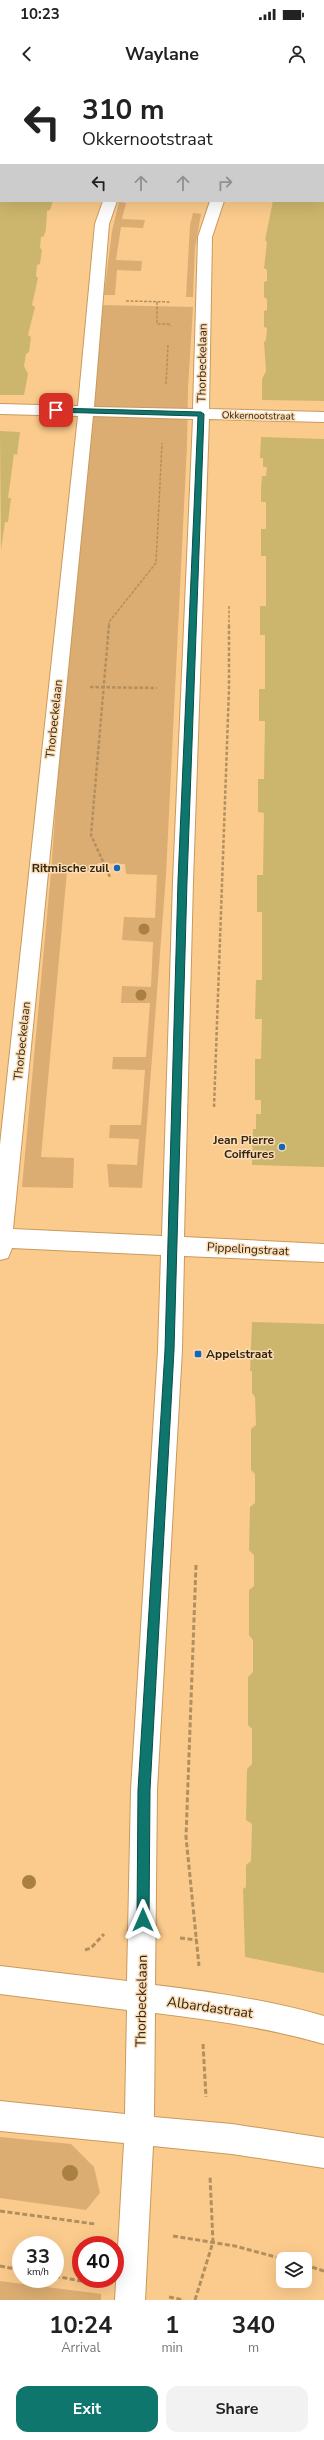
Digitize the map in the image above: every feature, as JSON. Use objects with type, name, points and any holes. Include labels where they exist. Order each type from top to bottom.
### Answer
[{"type":"street","name":"Thorbeckelaan","points":[[110,202],[102,224],[94,300],[86,411],[0,1242],[172,1246]]},
{"type":"street","name":"Thorbeckelaan","points":[[130,2300],[139,2129],[144,1790],[170,1350],[172,1246],[201,414],[205,237],[217,202]]},
{"type":"street","name":"Okkernootstraat","points":[[0,409],[324,417]]},
{"type":"street","name":"Pippelingstraat","points":[[172,1246],[324,1253]]},
{"type":"street","name":"Albardastraat","points":[[0,1980],[201,2005],[278,2017],[324,2030]]},
{"type":"street","points":[[0,2116],[139,2129],[302,2148],[324,2153]]},
{"type":"path","points":[[94,300],[204,303]]},
{"type":"path","points":[[157,302],[157,324],[170,324],[169,332]]},
{"type":"path","points":[[110,877],[91,835],[109,622],[156,563],[169,339]]},
{"type":"path","points":[[58,686],[230,689]]},
{"type":"path","points":[[195,2300],[213,2242],[197,1940]]},
{"type":"path","points":[[213,2242],[276,2257]]},
{"type":"path","points":[[0,2266],[12,2268]]},
{"type":"path","points":[[312,2267],[324,2271]]},
{"type":"shaded area","points":[[119,202],[126,203],[122,219],[145,220],[143,228],[121,227],[116,260],[142,261],[141,271],[117,270],[115,295],[104,295],[112,231]]},
{"type":"shaded area","points":[[193,213],[201,214],[195,248],[193,297],[186,297],[190,225]]},
{"type":"shaded area","points":[[101,305],[193,307],[166,875],[142,1188],[109,1187],[107,1164],[137,1165],[139,1139],[109,1138],[110,1125],[141,1125],[145,1070],[112,1069],[113,1057],[146,1057],[150,1003],[121,1003],[122,986],[151,987],[153,942],[122,940],[124,917],[155,918],[157,875],[126,874],[125,864],[98,863],[96,871],[67,871],[41,1157],[74,1158],[73,1188],[22,1187],[51,872],[65,681],[96,387]]},
{"type":"shaded area","points":[[0,2137],[71,2144],[94,2167],[100,2193],[86,2210],[0,2198]]},
{"type":"shaded area","points":[[0,2281],[12,2283],[12,2288],[54,2288],[101,2294],[101,2300],[0,2300]]},
{"type":"building","points":[[0,202],[53,202],[50,210],[47,211],[44,236],[41,237],[40,248],[42,250],[40,264],[37,265],[36,276],[38,278],[32,305],[35,307],[28,335],[31,337],[29,352],[26,354],[24,366],[28,374],[24,395],[0,395]]},
{"type":"building","points":[[273,202],[324,202],[324,401],[262,400],[262,379],[266,371],[264,342],[266,340],[267,328],[264,327],[264,311],[267,310],[267,299],[264,297],[264,282],[267,281],[267,270],[264,268],[267,242],[265,240]]},
{"type":"building","points":[[0,431],[20,432],[17,455],[14,454],[8,498],[11,498],[8,522],[5,522],[1,550]]},
{"type":"building","points":[[261,437],[324,439],[324,1167],[252,1165],[253,1129],[256,1129],[256,1114],[261,1114],[261,1100],[255,1100],[255,1059],[261,1059],[262,1019],[255,1019],[256,980],[262,980],[262,912],[257,912],[257,875],[263,875],[264,813],[258,812],[258,779],[264,779],[265,721],[259,721],[259,689],[265,689],[265,635],[260,635],[260,606],[266,606],[266,556],[261,556],[261,529],[266,529],[266,502],[261,502],[261,489],[262,476],[266,476],[267,467],[263,467],[263,458],[260,458]]},
{"type":"building","points":[[252,1322],[324,1324],[324,1973],[245,1957],[243,1889],[246,1887],[246,1865],[251,1861],[252,1824],[246,1820],[247,1769],[252,1764],[252,1729],[248,1725],[248,1677],[253,1672],[253,1640],[249,1635],[249,1590],[254,1586],[254,1555],[249,1550],[250,1507],[255,1503],[255,1474],[251,1470],[251,1429],[256,1425],[255,1397],[252,1393],[252,1371],[250,1371]]},
{"type":"place","name":"Ritmische zuil","points":[[117,868]]},
{"type":"place","name":"Jean Pierre Coiffures","points":[[282,1147]]},
{"type":"place","name":"Appelstraat","points":[[198,1354]]},
{"type":"route","points":[[56,410],[201,414],[200,473],[182,881],[170,1350],[144,1790],[143,1920]]}]
